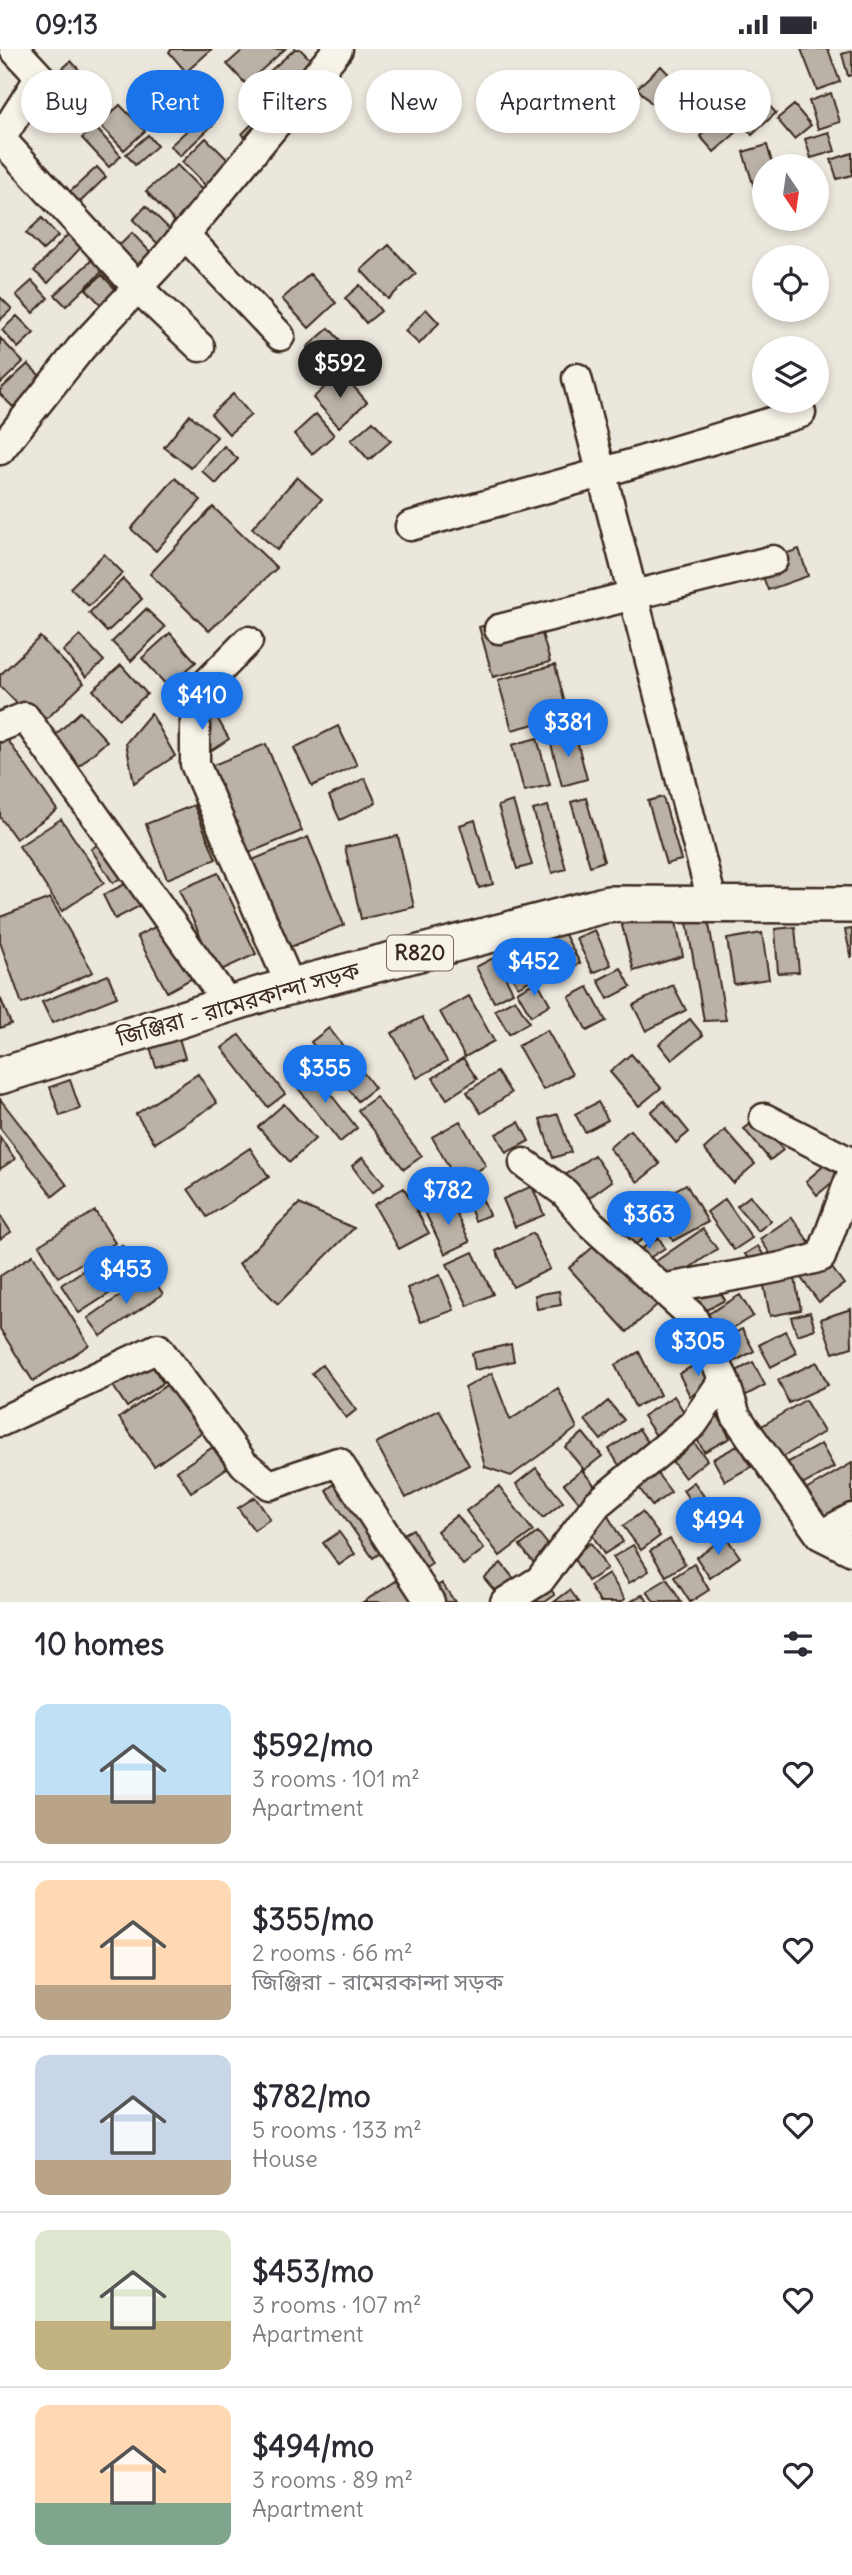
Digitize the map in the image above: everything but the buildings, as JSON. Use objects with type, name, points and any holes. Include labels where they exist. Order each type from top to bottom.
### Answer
[{"type":"main road","name":"জিঞ্জিরা - রামেরকান্দা সড়ক","points":[[0,1076],[291,986],[608,904],[852,905]]},
{"type":"street","points":[[14,49],[40,77],[1,140],[137,287],[200,347]]},
{"type":"street","points":[[0,450],[81,348],[184,235],[338,49]]},
{"type":"street","points":[[184,235],[280,336]]},
{"type":"street","points":[[577,377],[713,905]]},
{"type":"street","points":[[410,526],[601,473],[801,413]]},
{"type":"street","points":[[499,629],[773,559]]},
{"type":"street","points":[[248,641],[195,695],[195,764],[291,986]]},
{"type":"street","points":[[0,727],[25,717],[229,1005]]},
{"type":"street","points":[[765,1118],[852,1163]]},
{"type":"street","points":[[524,1163],[565,1193],[591,1224],[692,1316],[724,1379],[736,1416],[820,1535],[852,1552]]},
{"type":"street","points":[[663,1289],[729,1275],[780,1269],[821,1257],[852,1173]]},
{"type":"street","points":[[0,1422],[158,1347],[244,1464],[270,1485],[338,1462],[430,1602]]},
{"type":"street","points":[[505,1602],[540,1580],[597,1504],[693,1424],[724,1379]]},
{"type":"street","points":[[820,1535],[852,1517]]}]
